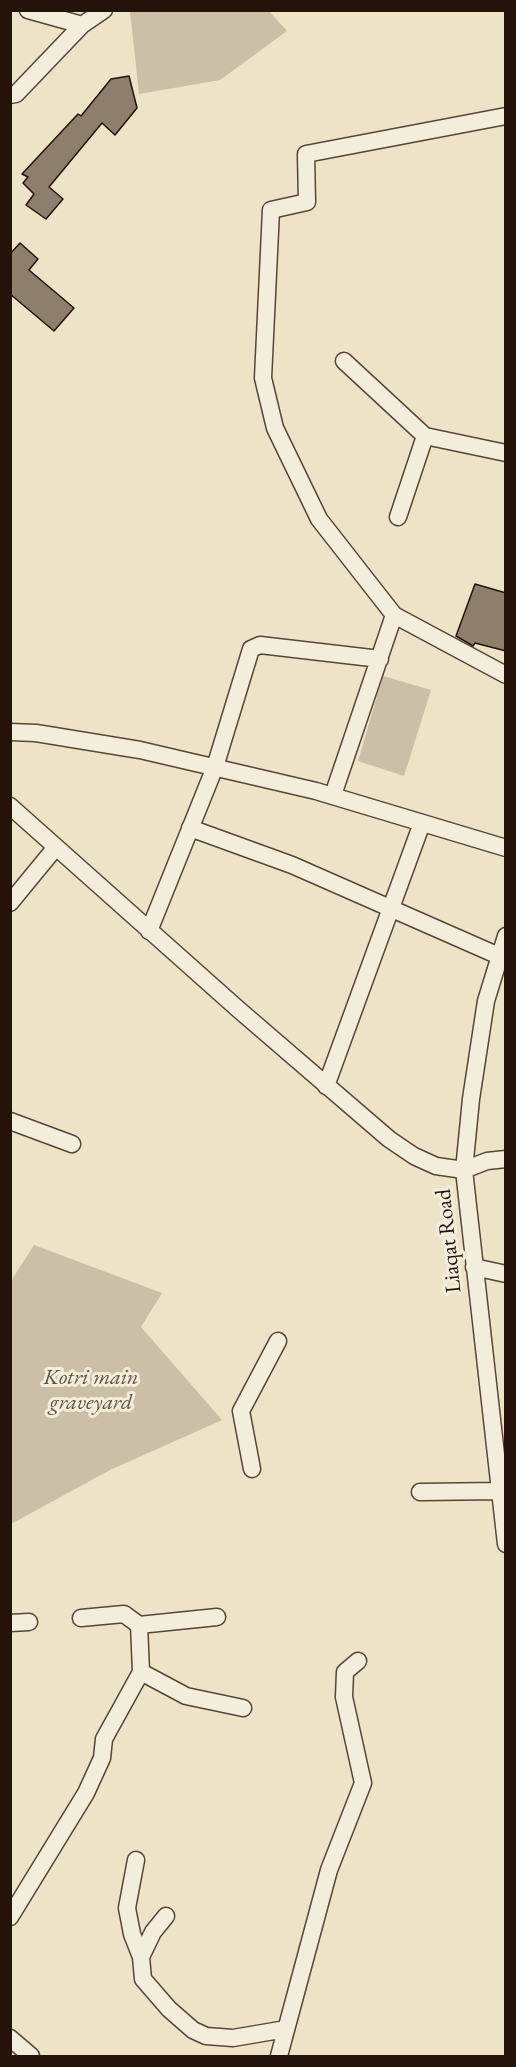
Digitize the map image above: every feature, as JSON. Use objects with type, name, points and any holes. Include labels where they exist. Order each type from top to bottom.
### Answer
[{"type":"street","points":[[28,10],[65,15],[82,25]]},
{"type":"street","points":[[10,95],[16,94],[82,25],[104,10]]},
{"type":"street","points":[[506,116],[306,154],[307,202],[271,210],[263,378],[275,428],[319,519],[394,615],[506,675]]},
{"type":"street","points":[[344,361],[425,436],[506,453]]},
{"type":"street","points":[[398,517],[425,436]]},
{"type":"street","points":[[333,795],[394,615]]},
{"type":"street","points":[[149,931],[215,767],[251,649],[260,645],[380,659]]},
{"type":"street","points":[[12,730],[140,750],[333,795],[506,848]]},
{"type":"street","points":[[10,806],[149,931],[390,1139],[414,1156],[436,1166],[464,1170],[487,1161],[506,1159]]},
{"type":"street","points":[[326,1086],[422,823]]},
{"type":"street","points":[[190,828],[292,866],[500,956]]},
{"type":"street","points":[[10,903],[56,847]]},
{"type":"street","name":"Liaqat Road","points":[[506,936],[486,1001],[471,1099],[464,1170],[506,1544]]},
{"type":"street","points":[[10,1121],[72,1144]]},
{"type":"street","points":[[474,1267],[506,1274]]},
{"type":"street","points":[[252,1469],[241,1412],[278,1341]]},
{"type":"street","points":[[420,1492],[499,1491]]},
{"type":"street","points":[[81,1618],[124,1614],[140,1625],[217,1617]]},
{"type":"street","points":[[10,1623],[29,1622]]},
{"type":"street","points":[[10,1917],[18,1889],[86,1793],[102,1758],[104,1738],[141,1672],[140,1625]]},
{"type":"street","points":[[279,2056],[329,1870],[363,1783],[344,1697],[345,1671],[358,1661]]},
{"type":"street","points":[[141,1672],[186,1696],[243,1708]]},
{"type":"street","points":[[136,1860],[128,1908],[132,1934],[141,1957],[143,1979],[169,2009],[193,2030],[206,2036],[232,2038],[286,2029]]},
{"type":"street","points":[[141,1957],[153,1932],[166,1917]]},
{"type":"street","points":[[10,2038],[31,2056]]},
{"type":"green space","points":[[130,11],[269,11],[287,31],[220,80],[139,94]]},
{"type":"green space","points":[[383,676],[431,690],[404,776],[358,761]]},
{"type":"green space","name":"Kotri main graveyard","points":[[34,1245],[162,1293],[141,1327],[222,1420],[110,1470],[11,1524],[11,1281]]},
{"type":"building","points":[[129,76],[137,108],[115,135],[102,123],[49,187],[63,199],[46,219],[26,205],[34,194],[23,183],[28,177],[22,174],[78,114],[81,116],[111,79]]},
{"type":"building","points":[[20,243],[38,259],[29,270],[74,308],[54,331],[10,294],[10,254]]},
{"type":"building","points":[[475,584],[506,593],[506,651],[475,643],[473,646],[456,636]]}]
